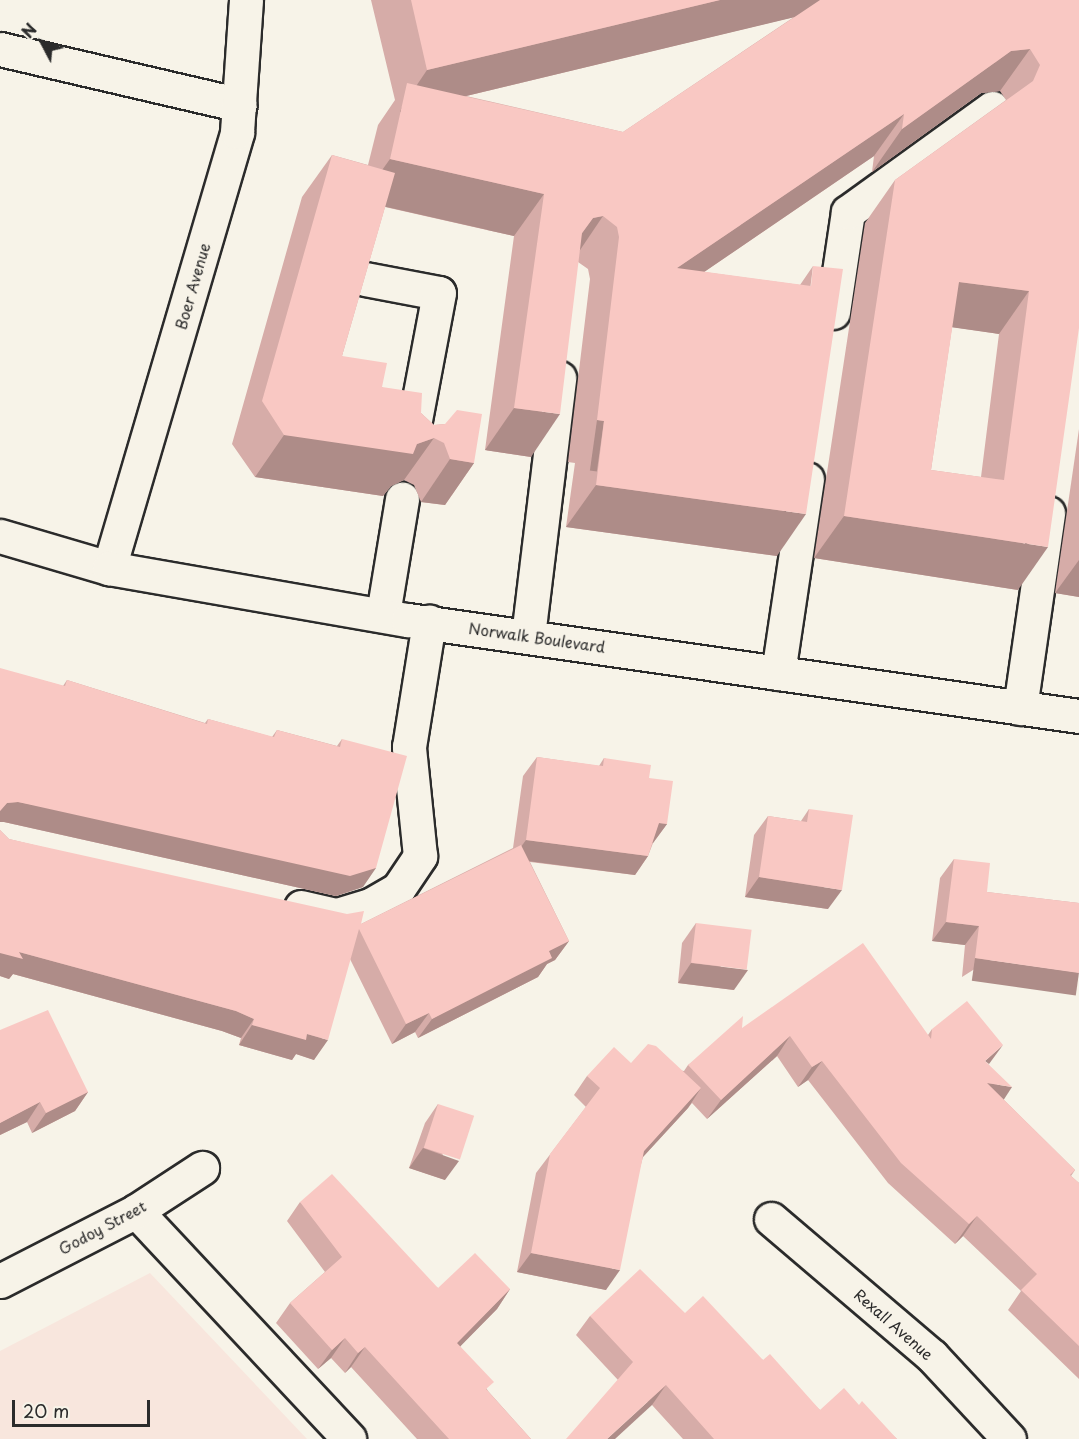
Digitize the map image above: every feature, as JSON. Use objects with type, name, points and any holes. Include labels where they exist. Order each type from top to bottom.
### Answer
[{"type":"street","name":"Boer Avenue","points":[[109,568],[237,132],[240,105],[237,2]]},
{"type":"street","points":[[0,49],[240,105]]},
{"type":"street","points":[[828,341],[848,212],[992,108]]},
{"type":"street","points":[[365,279],[439,293],[409,449]]},
{"type":"street","points":[[528,636],[562,346]]},
{"type":"street","points":[[778,673],[812,447]]},
{"type":"street","points":[[1020,708],[1053,482]]},
{"type":"street","points":[[383,614],[402,499]]},
{"type":"street","name":"Norwalk Boulevard","points":[[0,536],[109,568],[429,622],[1079,716]]},
{"type":"street","points":[[267,899],[337,915],[398,889],[420,856],[409,747],[429,622]]},
{"type":"street","name":"Godoy Street","points":[[0,1281],[136,1211],[202,1168]]},
{"type":"street","points":[[136,1211],[349,1439]]},
{"type":"street","name":"Rexall Avenue","points":[[771,1219],[932,1356],[1009,1439]]},
{"type":"shaded area","points":[[150,1273],[307,1439],[0,1439],[0,1351]]},
{"type":"building","points":[[411,0],[720,0],[427,70]]},
{"type":"building","points":[[820,0],[1079,0],[1079,328],[1048,547],[844,516],[895,180],[1033,81],[1040,65],[1030,49],[1011,51],[902,129],[904,114],[677,268],[811,286],[813,266],[843,269],[806,514],[596,485],[604,421],[597,420],[619,237],[617,227],[603,216],[593,218],[582,233],[560,414],[514,408],[544,194],[390,159],[407,83],[623,132]],"holes":[[[959,282],[1029,291],[1004,480],[931,470]]]},
{"type":"building","points":[[332,155],[395,173],[342,356],[387,363],[382,387],[422,393],[421,413],[434,425],[445,424],[457,410],[482,414],[474,463],[450,459],[444,443],[434,438],[417,444],[413,454],[284,435],[262,401]]},
{"type":"building","points":[[0,668],[65,686],[67,680],[207,724],[208,719],[274,737],[277,730],[340,747],[342,739],[407,756],[376,868],[350,876],[18,802],[7,803],[0,811]]},
{"type":"building","points":[[537,757],[603,766],[604,758],[651,765],[649,778],[673,781],[667,824],[659,823],[648,856],[526,840]]},
{"type":"building","points":[[809,809],[853,815],[842,890],[759,877],[768,816],[807,822]]},
{"type":"building","points":[[0,830],[9,839],[347,914],[364,911],[361,924],[521,845],[569,941],[549,951],[552,958],[432,1019],[429,1013],[406,1024],[359,929],[328,1040],[307,1034],[306,1040],[252,1025],[254,1019],[236,1011],[19,952],[23,959],[0,953]]},
{"type":"building","points":[[954,859],[990,863],[987,892],[1079,903],[1079,973],[975,958],[979,926],[946,922]]},
{"type":"building","points":[[696,923],[752,930],[747,970],[691,963]]},
{"type":"building","points":[[863,943],[931,1039],[932,1029],[967,1001],[1003,1045],[985,1061],[1012,1087],[987,1083],[1075,1170],[1070,1175],[1079,1183],[1079,1346],[1021,1290],[1037,1274],[977,1216],[969,1224],[901,1163],[822,1061],[812,1067],[790,1036],[721,1100],[688,1065],[743,1016],[742,1028]]},
{"type":"building","points":[[48,1010],[88,1092],[46,1113],[40,1102],[0,1123],[0,1030]]},
{"type":"building","points":[[648,1044],[656,1046],[701,1088],[644,1151],[620,1270],[531,1253],[550,1154],[600,1088],[587,1076],[614,1047],[631,1063]]},
{"type":"building","points":[[438,1104],[474,1116],[460,1159],[424,1148]]},
{"type":"building","points":[[332,1174],[438,1288],[475,1253],[510,1289],[457,1343],[494,1382],[486,1389],[531,1439],[449,1439],[365,1347],[358,1353],[345,1338],[332,1350],[290,1303],[342,1257],[300,1202]]},
{"type":"building","points":[[640,1269],[685,1313],[703,1296],[763,1360],[770,1354],[820,1410],[844,1388],[859,1405],[862,1401],[897,1439],[714,1439],[666,1385],[607,1439],[566,1439],[633,1362],[590,1316]]}]
